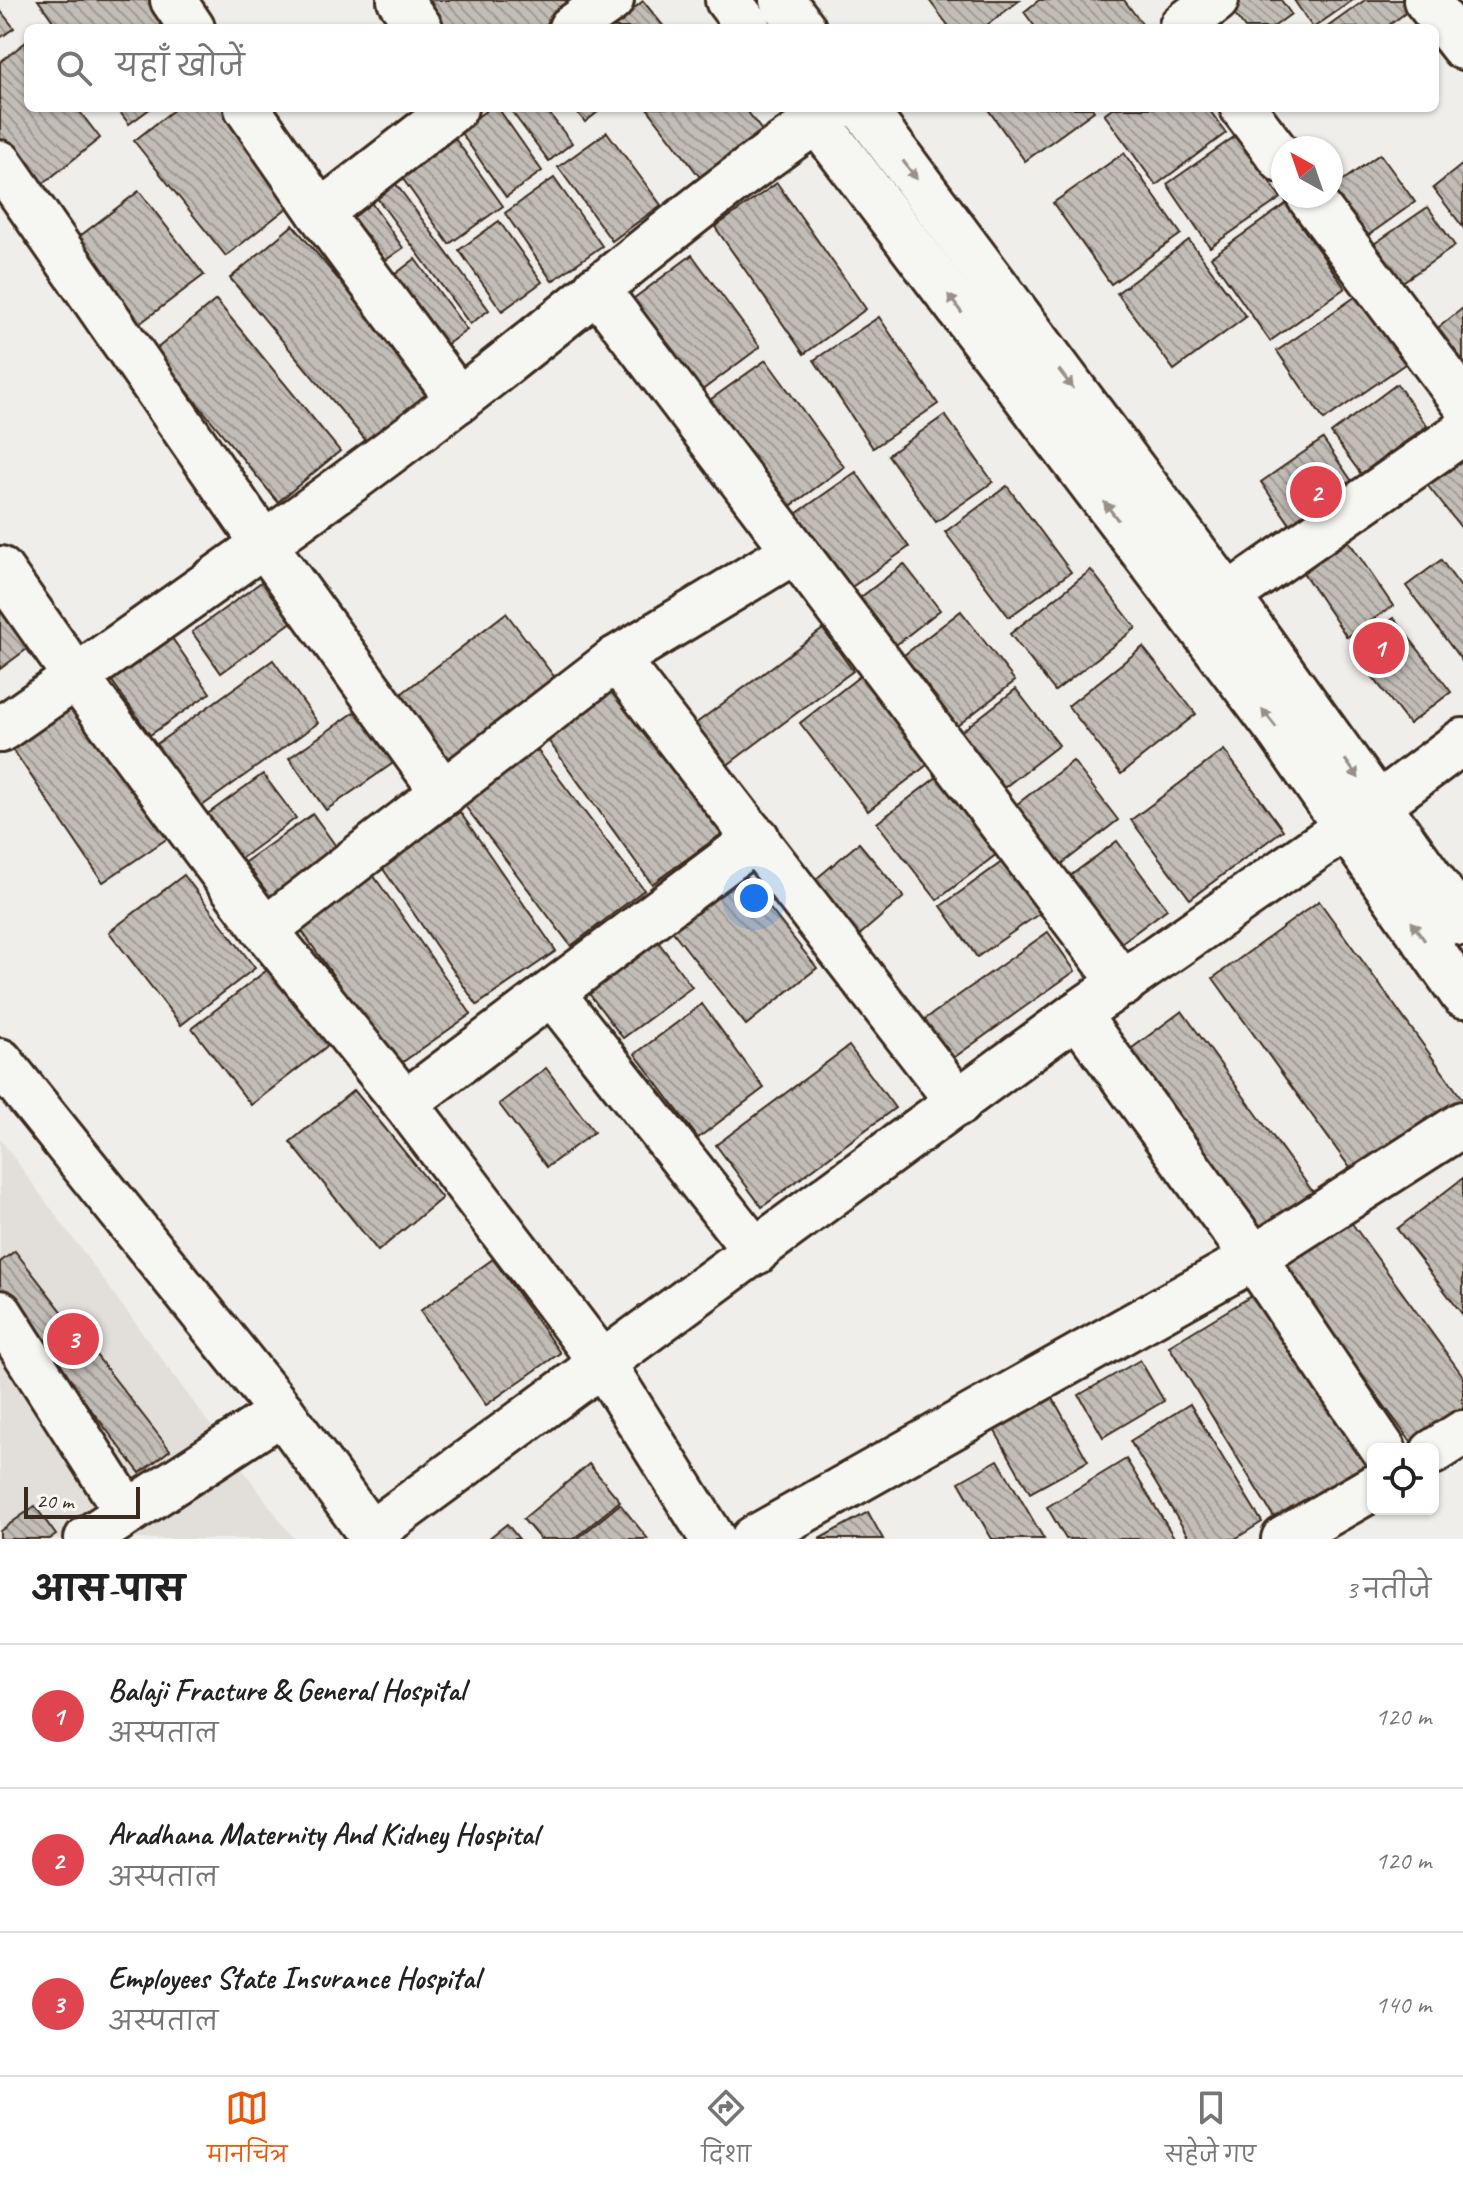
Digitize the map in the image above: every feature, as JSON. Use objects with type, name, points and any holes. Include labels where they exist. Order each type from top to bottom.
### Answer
[{"type":"street","points":[[173,0],[189,24]]},
{"type":"street","points":[[400,0],[417,24]]},
{"type":"street","points":[[577,24],[611,0]]},
{"type":"street","points":[[728,0],[746,24]]},
{"type":"street","points":[[782,0],[800,24]]},
{"type":"street","points":[[1175,18],[1216,0]]},
{"type":"street","points":[[1426,0],[1463,47]]},
{"type":"street","points":[[250,112],[320,213],[459,400]]},
{"type":"street","points":[[320,213],[450,112]]},
{"type":"street","points":[[0,730],[264,544],[459,400],[820,112],[1279,731],[1463,923]]},
{"type":"street","points":[[866,112],[1228,596],[1361,815],[1463,995]]},
{"type":"street","points":[[1246,112],[1271,145]]},
{"type":"street","points":[[0,163],[264,544],[444,793]]},
{"type":"street","points":[[1318,208],[1463,401]]},
{"type":"street","points":[[596,288],[1123,984]]},
{"type":"street","points":[[1228,596],[1463,432]]},
{"type":"street","points":[[265,930],[616,659],[793,552]]},
{"type":"street","points":[[0,569],[76,677],[265,930],[405,1103],[603,1364],[713,1539]]},
{"type":"street","points":[[616,659],[959,1103]]},
{"type":"street","points":[[0,1061],[14,1110],[282,1412],[372,1536],[1077,1014],[1463,741]]},
{"type":"street","points":[[405,1103],[757,838]]},
{"type":"street","points":[[552,993],[756,1252]]},
{"type":"street","points":[[1077,1014],[1254,1258],[1379,1443]]},
{"type":"street","points":[[753,1539],[1254,1258],[1463,1124]]},
{"type":"street","points":[[0,1313],[127,1512]]},
{"type":"street","points":[[90,1538],[282,1412]]},
{"type":"street","points":[[1439,1448],[1463,1433]]},
{"type":"street","points":[[1284,1539],[1367,1491]]},
{"type":"shaded area","points":[[0,1139],[294,1539],[0,1539]]},
{"type":"building","points":[[38,0],[154,0],[171,24],[55,24]]},
{"type":"building","points":[[408,0],[580,0],[547,24],[426,24]]},
{"type":"building","points":[[929,0],[1020,0],[988,24],[947,24]]},
{"type":"building","points":[[1039,0],[1124,0],[1142,24],[1033,24],[1024,12]]},
{"type":"building","points":[[1281,0],[1291,14],[1277,24],[1242,24],[1225,2]]},
{"type":"building","points":[[1294,0],[1353,0],[1319,24],[1310,24]]},
{"type":"building","points":[[1365,0],[1404,0],[1411,9],[1390,24],[1332,24]]},
{"type":"building","points":[[643,1],[662,24],[616,24]]},
{"type":"building","points":[[0,10],[14,28],[0,38]]},
{"type":"building","points":[[24,44],[24,112],[80,112],[100,138],[34,191],[0,147],[0,62]]},
{"type":"building","points":[[120,112],[146,112],[129,124]]},
{"type":"building","points":[[171,112],[227,112],[297,200],[226,256],[134,141]]},
{"type":"building","points":[[484,112],[501,112],[542,171],[506,197],[459,130]]},
{"type":"building","points":[[512,112],[548,112],[572,143],[549,161]]},
{"type":"building","points":[[577,112],[598,112],[585,122]]},
{"type":"building","points":[[650,112],[748,112],[768,139],[706,185]]},
{"type":"building","points":[[990,112],[1093,112],[1025,161]]},
{"type":"building","points":[[1211,112],[1226,133],[1156,185],[1104,114]]},
{"type":"building","points":[[444,123],[503,206],[449,244],[391,162]]},
{"type":"building","points":[[607,132],[661,205],[612,241],[558,167]]},
{"type":"building","points":[[1237,135],[1271,184],[1271,205],[1210,247],[1167,184]]},
{"type":"building","points":[[1124,153],[1181,234],[1111,284],[1053,203]]},
{"type":"building","points":[[1380,154],[1415,202],[1363,239],[1343,208],[1343,180]]},
{"type":"building","points":[[1463,164],[1463,227],[1433,188]]},
{"type":"building","points":[[390,176],[489,310],[470,324],[371,190]]},
{"type":"building","points":[[554,178],[602,246],[552,281],[505,213]]},
{"type":"building","points":[[777,183],[866,309],[804,354],[715,227]]},
{"type":"building","points":[[139,191],[204,275],[135,327],[71,243]]},
{"type":"building","points":[[365,194],[403,248],[373,269],[335,215]]},
{"type":"building","points":[[1428,207],[1455,246],[1398,285],[1371,246]]},
{"type":"building","points":[[1280,208],[1289,208],[1345,288],[1270,341],[1211,257]]},
{"type":"building","points":[[499,221],[542,282],[502,311],[459,250]]},
{"type":"building","points":[[293,225],[431,390],[368,443],[230,278]]},
{"type":"building","points":[[1189,240],[1246,317],[1174,370],[1117,293]]},
{"type":"building","points":[[692,255],[760,347],[697,394],[629,302]]},
{"type":"building","points":[[415,259],[467,330],[436,352],[385,282]]},
{"type":"building","points":[[1358,295],[1405,364],[1324,420],[1277,351]]},
{"type":"building","points":[[216,300],[340,451],[278,502],[154,351]]},
{"type":"building","points":[[1463,308],[1463,380],[1429,335]]},
{"type":"building","points":[[879,317],[938,404],[873,448],[814,360]]},
{"type":"building","points":[[766,360],[844,467],[777,516],[700,407]]},
{"type":"building","points":[[1397,384],[1427,426],[1361,474],[1331,433]]},
{"type":"building","points":[[945,415],[993,482],[936,522],[888,455]]},
{"type":"building","points":[[1323,439],[1360,493],[1298,536],[1261,482]]},
{"type":"building","points":[[1458,454],[1463,461],[1463,530],[1424,481]]},
{"type":"building","points":[[856,472],[909,547],[843,593],[790,518]]},
{"type":"building","points":[[1007,486],[1071,572],[1009,617],[945,532]]},
{"type":"building","points":[[1337,524],[1393,606],[1347,637],[1291,555]]},
{"type":"building","points":[[1441,560],[1463,590],[1462,661],[1406,586]]},
{"type":"building","points":[[904,564],[940,610],[888,651],[852,604]]},
{"type":"building","points":[[1091,570],[1136,628],[1055,691],[1010,634]]},
{"type":"building","points":[[267,578],[296,619],[221,673],[192,632]]},
{"type":"building","points":[[0,605],[31,646],[0,669]]},
{"type":"building","points":[[961,611],[1015,681],[953,729],[899,659]]},
{"type":"building","points":[[506,613],[562,687],[452,771],[396,698]]},
{"type":"building","points":[[1394,618],[1451,692],[1409,724],[1352,650]]},
{"type":"building","points":[[823,629],[853,671],[718,772],[687,730]]},
{"type":"building","points":[[172,638],[210,693],[150,735],[112,681]]},
{"type":"building","points":[[1143,647],[1196,714],[1121,774],[1068,706]]},
{"type":"building","points":[[273,660],[318,723],[199,808],[154,746]]},
{"type":"building","points":[[612,671],[727,830],[652,884],[537,725]]},
{"type":"building","points":[[864,673],[932,761],[868,811],[800,723]]},
{"type":"building","points":[[1016,689],[1059,745],[996,794],[953,738]]},
{"type":"building","points":[[75,701],[168,838],[103,882],[10,745]]},
{"type":"building","points":[[362,707],[399,759],[326,810],[289,758]]},
{"type":"building","points":[[535,747],[644,890],[571,946],[462,802]]},
{"type":"building","points":[[1224,750],[1283,830],[1190,899],[1131,820]]},
{"type":"building","points":[[1073,761],[1118,820],[1058,867],[1012,808]]},
{"type":"building","points":[[942,773],[1002,850],[937,900],[877,823]]},
{"type":"building","points":[[263,774],[296,818],[235,863],[202,818]]},
{"type":"building","points":[[460,812],[556,951],[477,1005],[381,866]]},
{"type":"building","points":[[313,814],[345,859],[278,908],[245,862]]},
{"type":"building","points":[[1117,841],[1167,909],[1117,946],[1066,879]]},
{"type":"building","points":[[859,843],[904,897],[850,943],[804,889]]},
{"type":"building","points":[[1006,859],[1043,911],[977,957],[941,906]]},
{"type":"building","points":[[734,863],[817,968],[746,1025],[663,919]]},
{"type":"building","points":[[371,872],[471,1014],[397,1066],[297,924]]},
{"type":"building","points":[[184,875],[255,968],[181,1025],[109,932]]},
{"type":"building","points":[[1319,901],[1463,1100],[1463,1108],[1361,1183],[1213,978]]},
{"type":"building","points":[[1048,932],[1075,971],[938,1069],[911,1029]]},
{"type":"building","points":[[653,935],[692,987],[623,1038],[584,987]]},
{"type":"building","points":[[271,967],[331,1043],[251,1105],[192,1028]]},
{"type":"building","points":[[702,1004],[764,1088],[698,1138],[635,1054]]},
{"type":"building","points":[[1182,1011],[1318,1199],[1255,1244],[1120,1057]]},
{"type":"building","points":[[849,1046],[895,1108],[762,1207],[716,1145]]},
{"type":"building","points":[[546,1068],[594,1132],[547,1167],[499,1104]]},
{"type":"building","points":[[354,1090],[442,1198],[378,1251],[290,1142]]},
{"type":"building","points":[[1463,1178],[1463,1315],[1397,1229]]},
{"type":"building","points":[[1348,1218],[1463,1376],[1463,1422],[1426,1443],[1412,1443],[1283,1267]]},
{"type":"building","points":[[15,1251],[170,1450],[140,1473],[0,1292],[0,1262]]},
{"type":"building","points":[[493,1259],[560,1353],[486,1405],[420,1311]]},
{"type":"building","points":[[1263,1289],[1367,1459],[1367,1468],[1278,1524],[1169,1346]]},
{"type":"building","points":[[1140,1360],[1164,1401],[1103,1437],[1079,1395]]},
{"type":"building","points":[[1050,1393],[1088,1461],[1030,1493],[992,1426]]},
{"type":"building","points":[[1190,1404],[1262,1522],[1235,1539],[1190,1539],[1130,1441]]},
{"type":"building","points":[[1126,1459],[1175,1539],[1066,1539],[1047,1507]]},
{"type":"building","points":[[998,1460],[1044,1539],[992,1539],[959,1482]]},
{"type":"building","points":[[589,1464],[620,1501],[574,1539],[540,1539],[523,1519]]},
{"type":"building","points":[[620,1504],[648,1539],[577,1539]]},
{"type":"building","points":[[35,1506],[56,1535],[50,1539],[0,1539],[0,1531]]},
{"type":"building","points":[[868,1512],[883,1539],[819,1539]]},
{"type":"building","points":[[507,1524],[519,1539],[488,1539]]},
{"type":"place","name":"Aradhana Maternity And Kidney Hospital","points":[[1316,492]]},
{"type":"place","name":"Balaji Fracture & General Hospital","points":[[1379,648]]},
{"type":"place","name":"Employees State Insurance Hospital","points":[[73,1339]]}]
